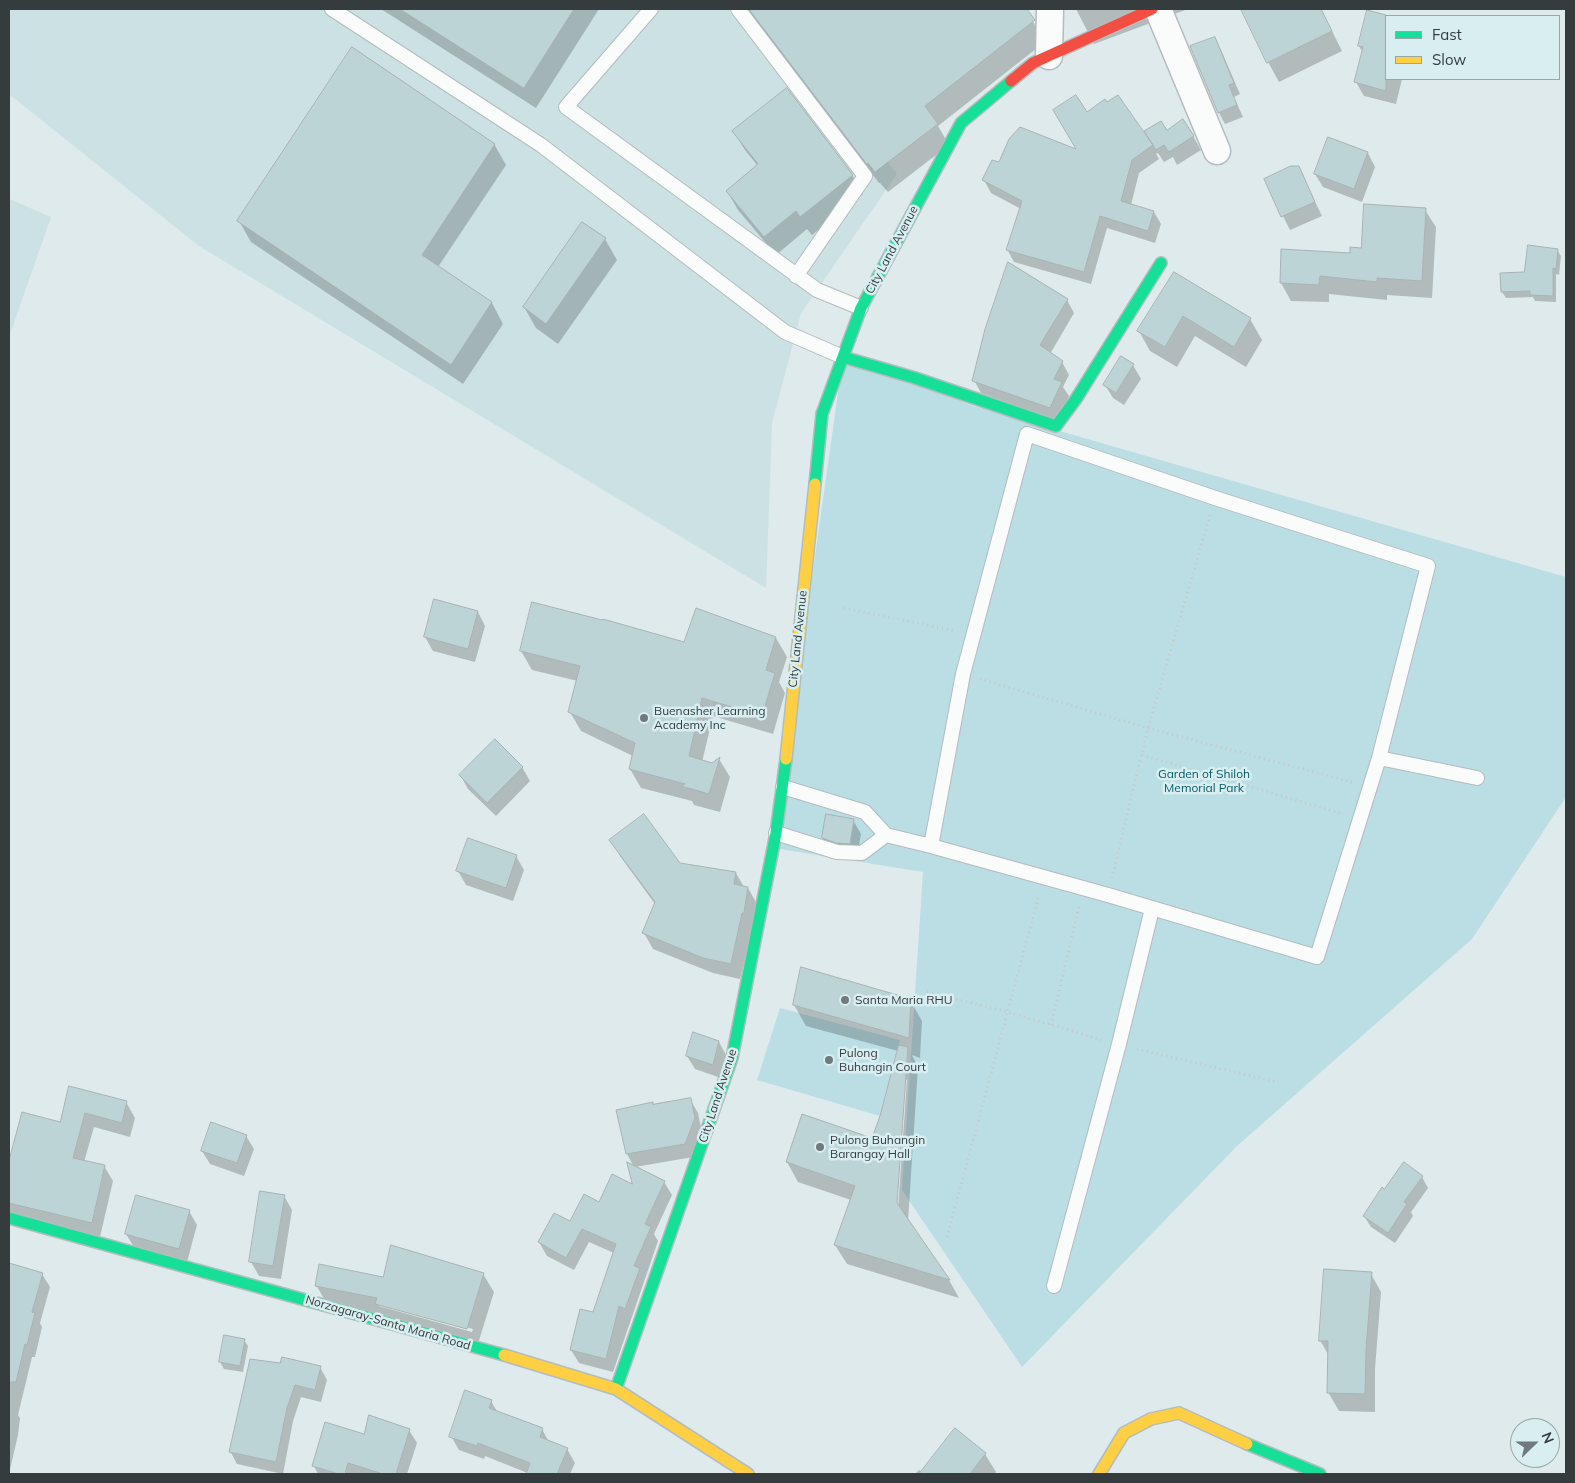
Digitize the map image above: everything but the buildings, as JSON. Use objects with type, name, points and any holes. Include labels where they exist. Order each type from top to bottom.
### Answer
[{"type":"street","points":[[1049,56],[1050,9]]},
{"type":"street","name":"City Land Avenue","points":[[616,1388],[732,1058],[783,788],[822,414],[861,308],[961,123],[1033,63],[1152,9]]},
{"type":"street","points":[[1158,9],[1217,151]]},
{"type":"street","points":[[843,357],[914,378],[1056,426],[1076,399],[1161,263]]},
{"type":"street","name":"Norzagaray-Santa Maria Road","points":[[9,1218],[616,1388],[748,1474]]},
{"type":"street","points":[[1099,1474],[1124,1433],[1152,1419],[1179,1413],[1256,1449],[1320,1474]]},
{"type":"lane","points":[[332,9],[541,145],[785,332],[843,357]]},
{"type":"lane","points":[[651,9],[566,107],[796,276],[817,290],[861,308]]},
{"type":"lane","points":[[738,9],[865,176],[796,276]]},
{"type":"lane","points":[[783,788],[865,812],[886,835],[1108,894],[1317,957],[1379,758],[1428,566],[1215,498],[1027,434],[963,674],[931,846]]},
{"type":"lane","points":[[1379,758],[1476,778]]},
{"type":"lane","points":[[776,833],[837,852],[862,853],[886,835]]},
{"type":"lane","points":[[1054,1286],[1119,1044],[1152,908]]},
{"type":"path","points":[[1108,894],[1148,728],[1215,498]]},
{"type":"path","points":[[844,608],[974,634]]},
{"type":"path","points":[[963,674],[1148,728],[1370,787]]},
{"type":"path","points":[[1142,755],[1360,819]]},
{"type":"path","points":[[947,1237],[1044,877]]},
{"type":"path","points":[[1051,1025],[1084,888]]},
{"type":"path","points":[[926,992],[1008,1012],[1119,1044],[1276,1082]]},
{"type":"shaded area","points":[[9,9],[765,9],[897,174],[801,313],[772,423],[766,588],[199,246],[9,94]]},
{"type":"shaded area","points":[[9,199],[51,217],[9,337]]},
{"type":"green space","name":"Garden of Shiloh Memorial Park","points":[[843,357],[973,406],[1566,577],[1566,797],[1472,939],[1237,1146],[1022,1367],[902,1190],[923,872],[774,848]]},
{"type":"green space","name":"Pulong Buhangin Court","points":[[780,1008],[900,1040],[880,1116],[757,1080]]},
{"type":"traffic: fast","points":[[815,484],[822,414],[861,308],[961,123],[1011,81]]},
{"type":"traffic: fast","points":[[843,357],[915,378],[1056,426],[1076,399],[1161,263]]},
{"type":"traffic: fast","points":[[616,1389],[732,1058],[776,833],[786,759]]},
{"type":"traffic: fast","points":[[9,1218],[504,1355]]},
{"type":"traffic: fast","points":[[1247,1444],[1320,1474]]},
{"type":"traffic: slow","points":[[786,759],[815,484]]},
{"type":"traffic: slow","points":[[504,1355],[616,1389],[748,1474]]},
{"type":"traffic: slow","points":[[1099,1474],[1124,1433],[1151,1419],[1179,1413],[1247,1444]]},
{"type":"traffic: jam","points":[[1011,81],[1033,63],[1152,9]]},
{"type":"place","name":"Buenasher Learning Academy Inc","points":[[644,718]]},
{"type":"place","name":"Santa Maria RHU","points":[[845,1000]]},
{"type":"place","name":"Pulong Buhangin Court","points":[[829,1060]]},
{"type":"place","name":"Pulong Buhangin Barangay Hall","points":[[820,1147]]}]
